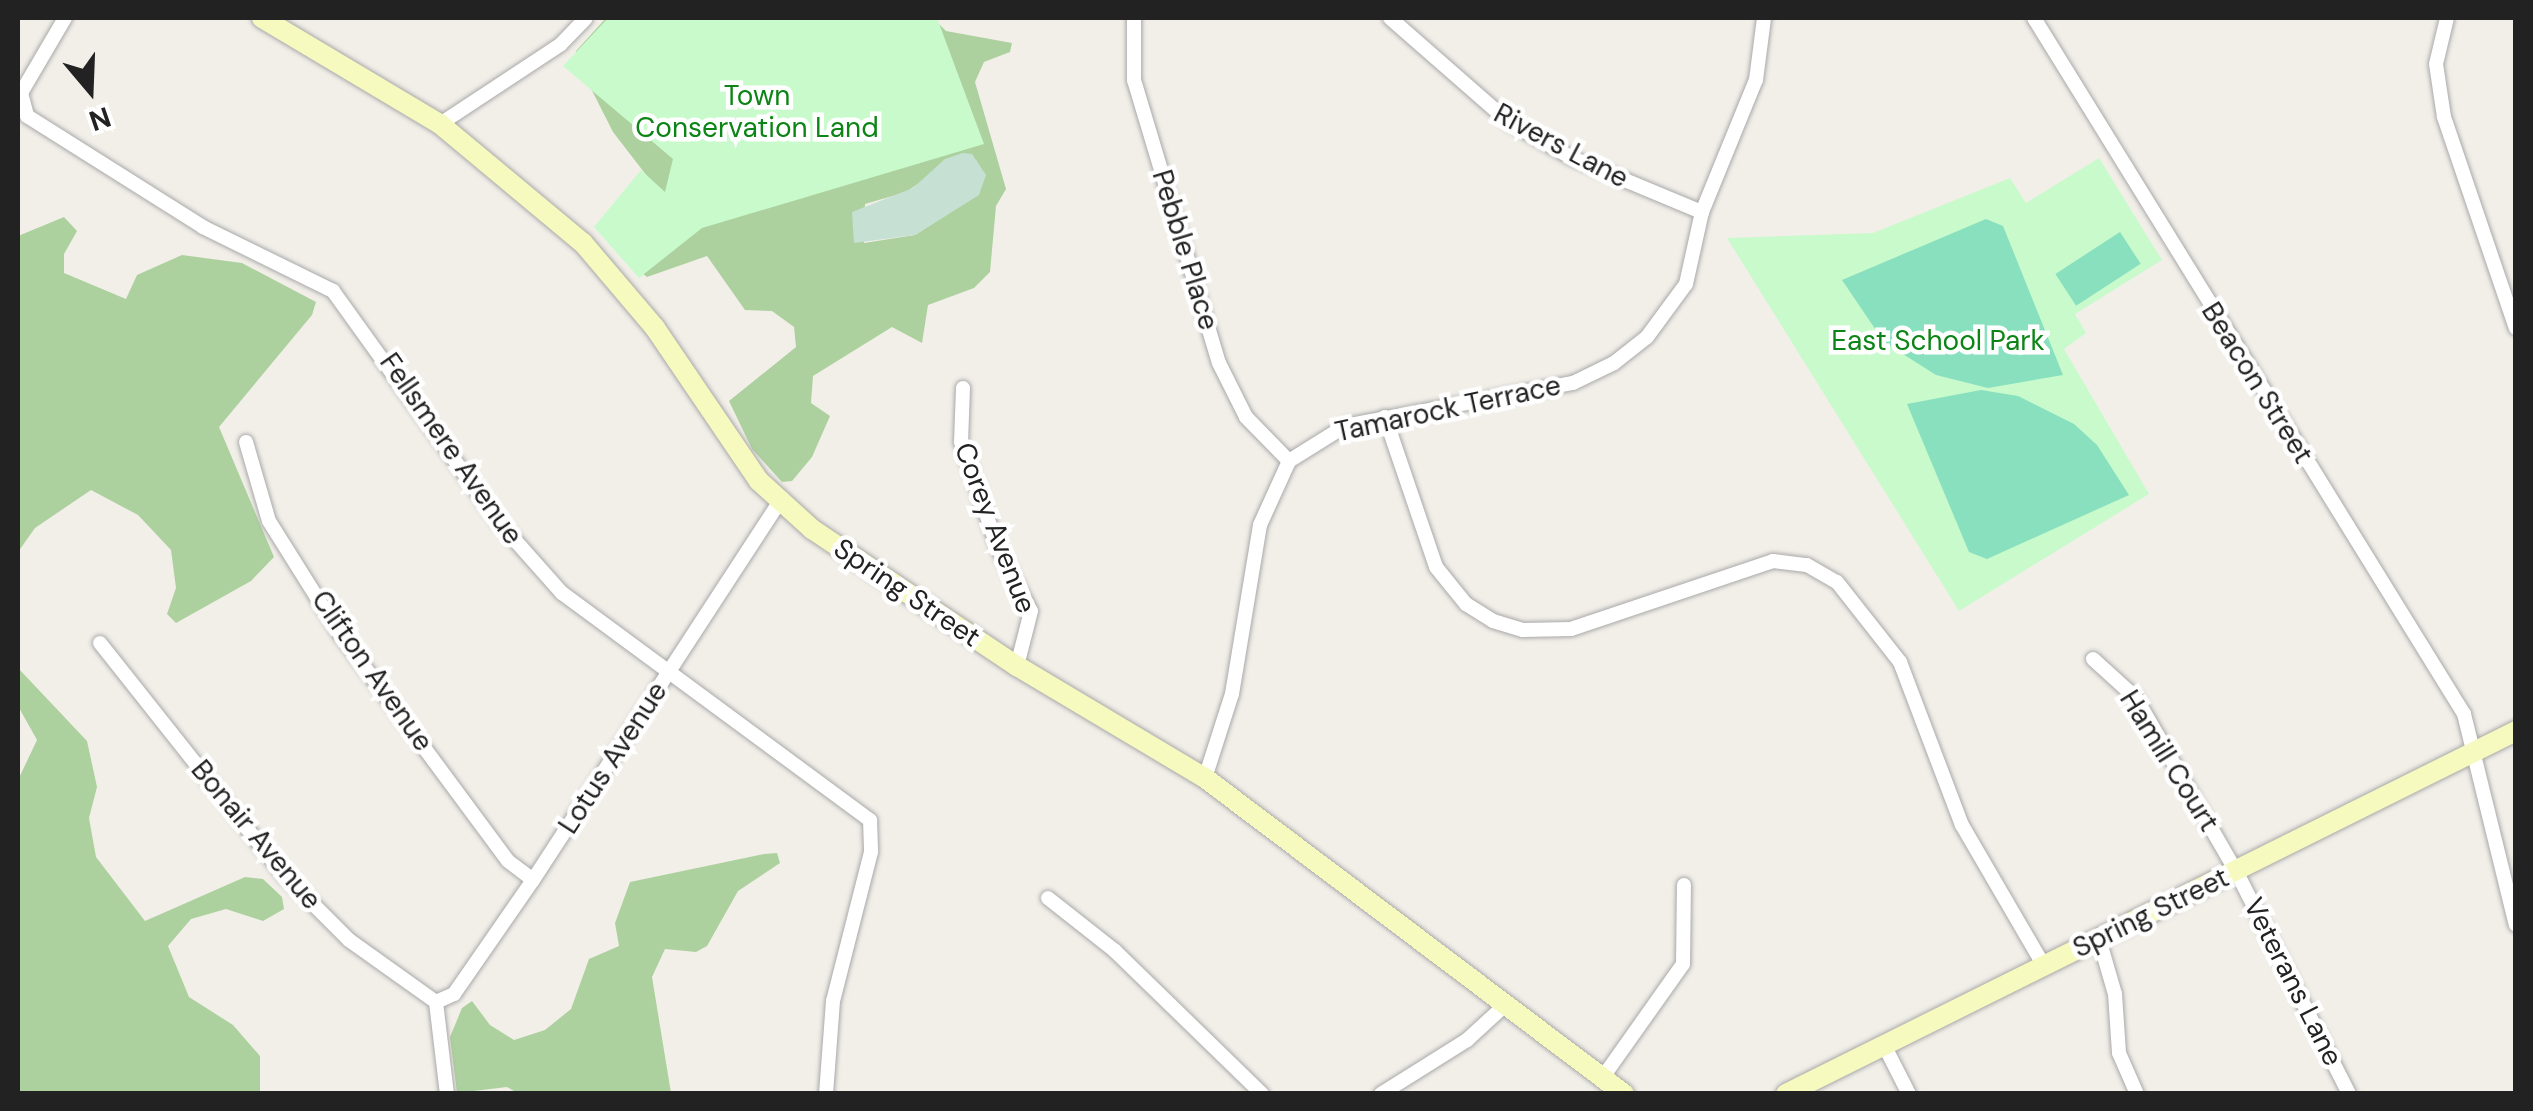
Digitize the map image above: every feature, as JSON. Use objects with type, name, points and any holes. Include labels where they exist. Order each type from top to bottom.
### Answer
[{"type":"street","name":"Fellsmere Avenue","points":[[64,18],[21,93],[21,106],[47,131],[204,227],[333,291],[524,552],[593,619],[869,818],[871,852],[833,1001],[826,1094]]},
{"type":"street","name":"Spring Street","points":[[262,18],[440,124],[609,270],[779,502],[1016,666],[1205,778],[1624,1094]]},
{"type":"street","points":[[440,124],[560,45],[586,18]]},
{"type":"street","name":"Pebble Place","points":[[1134,18],[1134,80],[1224,376],[1252,426],[1289,461]]},
{"type":"street","name":"Rivers Lane","points":[[1390,18],[1510,124],[1572,158],[1702,212]]},
{"type":"street","name":"Tamarock Terrace","points":[[1289,461],[1324,434],[1385,417],[1550,389],[1614,364],[1680,296],[1702,212],[1745,112],[1764,18]]},
{"type":"street","name":"Beacon Street","points":[[2034,18],[2464,714],[2516,925]]},
{"type":"street","points":[[2448,18],[2436,64],[2444,117],[2516,328]]},
{"type":"street","name":"Corey Avenue","points":[[963,388],[961,442],[998,548],[1031,611],[1016,666]]},
{"type":"street","points":[[1385,417],[1436,567],[1466,604],[1508,626],[1571,629],[1773,561],[1808,565],[1837,582],[1900,662],[1962,825],[2044,966]]},
{"type":"street","name":"Clifton Avenue","points":[[246,442],[269,521],[340,634],[508,861],[533,880]]},
{"type":"street","points":[[1205,778],[1232,694],[1260,525],[1289,461]]},
{"type":"street","name":"Lotus Avenue","points":[[436,1002],[454,994],[533,880],[779,502]]},
{"type":"street","name":"Bonair Avenue","points":[[100,642],[284,875],[350,940],[436,1002]]},
{"type":"street","name":"Hamill Court","points":[[2093,660],[2133,694],[2236,871]]},
{"type":"street","name":"Spring Street","points":[[1786,1094],[2516,731]]},
{"type":"street","name":"Veterans Lane","points":[[2236,871],[2349,1094]]},
{"type":"street","points":[[1603,1078],[1683,964],[1684,885]]},
{"type":"street","points":[[1048,898],[1115,951],[1262,1094]]},
{"type":"street","points":[[2098,939],[2115,994],[2120,1054],[2137,1094]]},
{"type":"street","points":[[436,1002],[447,1094]]},
{"type":"street","points":[[1381,1094],[1467,1040],[1504,1006]]},
{"type":"street","points":[[1884,1045],[1909,1094]]},
{"type":"green space","points":[[606,18],[933,18],[946,31],[1012,43],[1010,52],[984,62],[975,82],[1006,189],[996,206],[990,272],[974,288],[928,305],[922,343],[892,327],[813,376],[811,403],[830,416],[812,457],[792,481],[782,482],[752,449],[729,401],[796,347],[794,327],[772,311],[745,310],[707,256],[647,277],[620,255],[657,189],[613,132],[576,59],[576,51]],"holes":[[[963,153],[977,161],[979,194],[915,235],[864,243],[865,204],[906,192]]]},
{"type":"green space","name":"Town Conservation Land","points":[[608,18],[937,18],[984,144],[702,228],[639,278],[594,227],[641,170],[665,192],[673,159],[563,66]]},
{"type":"green space","points":[[972,154],[986,175],[979,195],[915,235],[854,243],[852,212],[913,188],[945,159]]},
{"type":"green space","name":"East School Park","points":[[2099,158],[2162,260],[2075,314],[2086,333],[2064,349],[2149,494],[1959,611],[1727,238],[1873,233],[2010,178],[2026,203]]},
{"type":"green space","points":[[64,217],[77,231],[64,254],[64,273],[126,299],[137,275],[182,255],[242,263],[316,302],[312,315],[219,427],[274,557],[251,581],[176,623],[167,614],[176,588],[171,550],[138,515],[91,490],[35,528],[18,552],[18,236]]},
{"type":"green space","points":[[1986,219],[2003,226],[2063,375],[1988,388],[1936,375],[1884,342],[1842,280]]},
{"type":"green space","points":[[2120,232],[2141,264],[2076,306],[2055,274]]},
{"type":"green space","points":[[1981,390],[2018,396],[2074,424],[2097,445],[2129,495],[1987,559],[1969,552],[1907,404]]},
{"type":"green space","points":[[18,668],[87,741],[97,787],[89,818],[96,857],[145,921],[245,877],[263,879],[282,897],[284,909],[263,921],[226,909],[191,919],[168,946],[189,997],[233,1025],[260,1056],[260,1093],[18,1093],[18,780],[37,740],[18,706]]},
{"type":"green space","points":[[777,853],[780,863],[738,891],[707,946],[696,952],[665,949],[652,977],[671,1093],[519,1094],[507,1087],[457,1093],[450,1037],[462,1008],[472,1001],[490,1025],[514,1040],[545,1030],[571,1009],[589,959],[619,946],[615,923],[630,882]]}]
